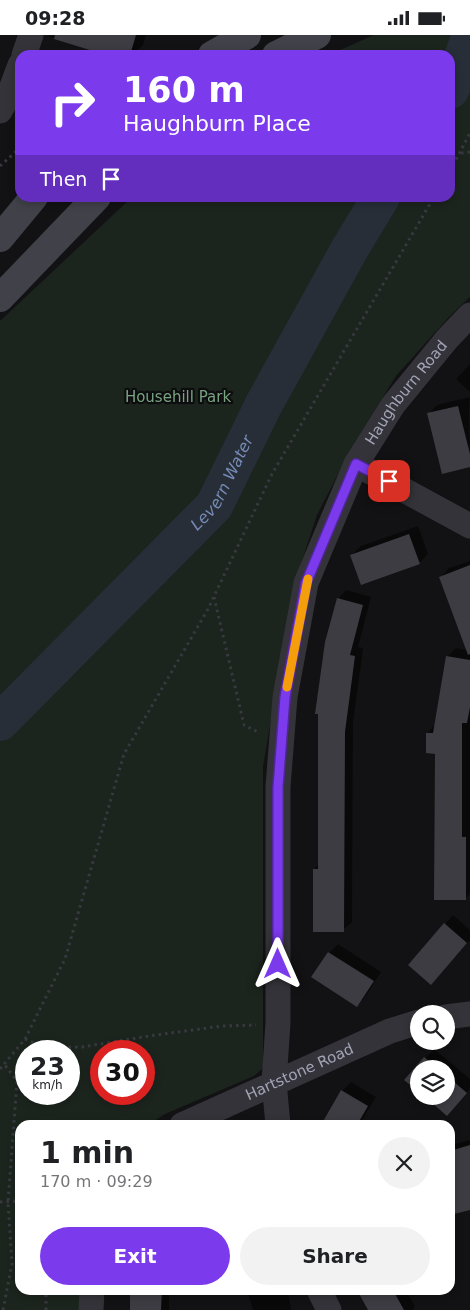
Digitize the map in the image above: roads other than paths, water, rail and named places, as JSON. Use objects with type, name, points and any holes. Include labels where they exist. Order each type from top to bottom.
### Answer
[{"type":"main road","points":[[221,50],[247,35]]},
{"type":"main road","points":[[286,50],[317,35]]},
{"type":"main road","points":[[0,238],[30,202]]},
{"type":"main road","points":[[0,298],[92,202]]},
{"type":"street","points":[[26,50],[31,35]]},
{"type":"street","points":[[0,111],[15,78]]},
{"type":"street","name":"Haughburn Road","points":[[278,1120],[274,1082],[278,1023],[278,787],[285,697],[306,583],[356,464],[393,405],[447,339],[470,315]]},
{"type":"street","points":[[356,464],[470,526]]},
{"type":"street","points":[[455,1016],[470,1014]]},
{"type":"street","name":"Hartstone Road","points":[[193,1120],[390,1031],[410,1025]]},
{"type":"street","points":[[92,1295],[92,1310]]},
{"type":"street","points":[[322,1295],[329,1310]]},
{"type":"waterway","name":"Levern Water","points":[[455,78],[470,37]]},
{"type":"waterway","name":"Levern Water","points":[[0,722],[214,506],[264,404],[349,250],[378,202]]},
{"type":"park label","name":"Househill Park","points":[[178,397]]}]
